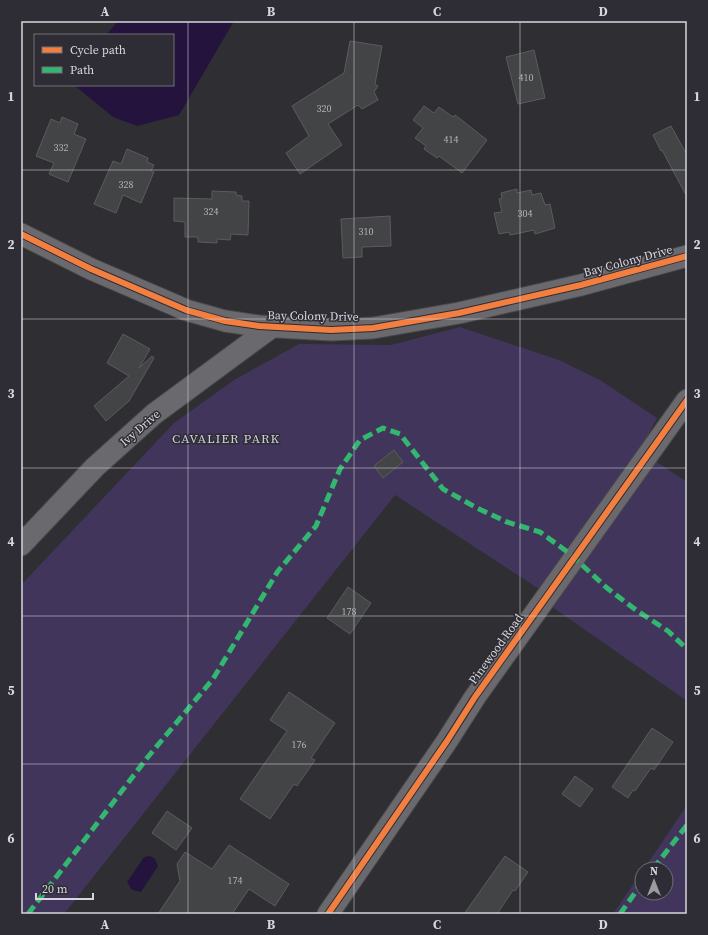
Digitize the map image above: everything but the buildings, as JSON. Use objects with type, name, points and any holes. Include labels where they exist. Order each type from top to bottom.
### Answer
[{"type":"street","name":"Bay Colony Drive","points":[[21,234],[91,269],[186,310],[225,321],[272,327],[331,330],[373,328],[459,313],[581,285],[687,256]]},
{"type":"street","name":"Ivy Drive","points":[[21,545],[95,468],[154,414],[272,327]]},
{"type":"street","name":"Pinewood Road","points":[[328,914],[447,741],[475,697],[687,400]]},
{"type":"shaded area","points":[[118,21],[234,21],[179,115],[137,126],[113,117],[75,86],[174,86],[174,34],[107,34]]},
{"type":"shaded area","points":[[460,327],[559,360],[600,380],[657,418],[640,451],[687,482],[687,701],[538,597],[542,591],[395,495],[64,914],[21,914],[21,585],[174,423],[234,380],[299,344],[391,345]]},
{"type":"shaded area","points":[[687,805],[687,914],[613,914],[634,883],[634,901],[674,901],[674,861],[649,861]]},
{"type":"shaded area","points":[[150,856],[155,859],[158,866],[141,892],[132,890],[127,882],[144,857]]},
{"type":"marked path","points":[[28,914],[147,758],[213,679],[278,571],[316,526],[340,469],[360,440],[383,428],[400,434],[443,489],[477,508],[507,522],[540,532],[569,553],[607,588],[636,610],[668,631],[687,649]]},
{"type":"marked path","points":[[659,861],[687,825]]},
{"type":"marked path","points":[[620,914],[634,894]]},
{"type":"cycle path","points":[[21,234],[91,269],[186,310],[225,321],[259,326],[331,330],[373,328],[459,313],[581,285],[687,256]]},
{"type":"cycle path","points":[[328,914],[447,741],[475,697],[687,400]]},
{"type":"district","name":"CAVALIER PARK","points":[[226,438]]}]
